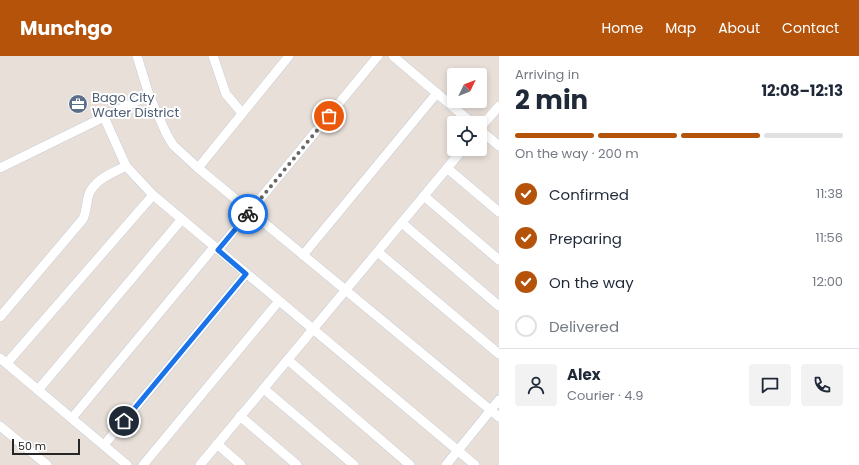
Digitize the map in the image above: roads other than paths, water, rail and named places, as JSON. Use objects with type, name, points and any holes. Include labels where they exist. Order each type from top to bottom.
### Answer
[{"type":"street","points":[[137,56],[149,95],[173,145],[198,168],[499,417]]},
{"type":"street","points":[[213,56],[226,94],[242,113]]},
{"type":"street","points":[[198,168],[289,56]]},
{"type":"street","points":[[72,418],[216,248],[250,211],[378,56]]},
{"type":"street","points":[[393,56],[464,116]]},
{"type":"street","points":[[303,255],[437,94]]},
{"type":"street","points":[[0,168],[149,95]]},
{"type":"street","points":[[487,121],[499,106]]},
{"type":"street","points":[[104,117],[126,166],[153,195],[475,465]]},
{"type":"street","points":[[487,135],[499,146]]},
{"type":"street","points":[[200,465],[457,156]]},
{"type":"street","points":[[0,317],[83,218],[86,212],[89,196],[96,183],[126,166]]},
{"type":"street","points":[[447,168],[499,212]]},
{"type":"street","points":[[127,465],[3,361],[153,195]]},
{"type":"street","points":[[424,196],[499,260]]},
{"type":"street","points":[[38,390],[182,219]]},
{"type":"street","points":[[402,222],[499,306]]},
{"type":"street","points":[[378,252],[498,352]]},
{"type":"street","points":[[104,445],[246,274]]},
{"type":"street","points":[[143,465],[279,301]]},
{"type":"street","points":[[288,360],[410,465]]},
{"type":"street","points":[[264,389],[354,465]]},
{"type":"street","points":[[446,465],[499,400]]},
{"type":"street","points":[[240,416],[297,465]]},
{"type":"street","points":[[0,426],[48,465]]},
{"type":"street","points":[[217,444],[241,465]]},
{"type":"place","name":"Bago City Water District","points":[[78,104]]}]
